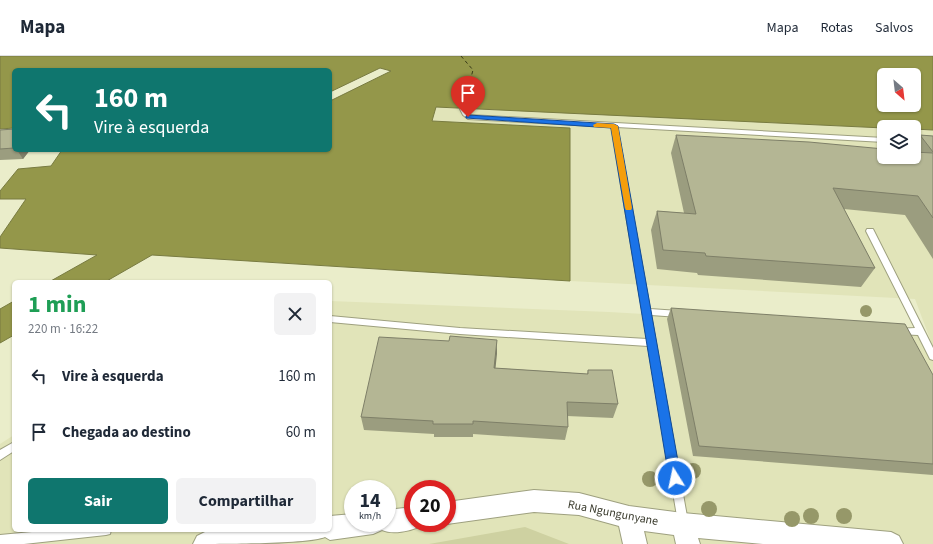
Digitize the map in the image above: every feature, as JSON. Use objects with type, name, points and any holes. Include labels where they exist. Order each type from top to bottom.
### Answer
[{"type":"street","name":"Rua Ngungunyane","points":[[456,512],[534,501],[579,504],[629,517],[685,535],[891,544]]},
{"type":"street","points":[[629,517],[635,544]]},
{"type":"street","points":[[332,528],[344,526]]},
{"type":"street","points":[[205,544],[300,532]]},
{"type":"lane","points":[[463,109],[468,117],[877,140]]},
{"type":"lane","points":[[614,126],[685,535]]},
{"type":"lane","points":[[870,231],[933,357]]},
{"type":"lane","points":[[646,312],[684,315]]},
{"type":"lane","points":[[332,319],[460,331],[652,343]]},
{"type":"lane","points":[[890,330],[921,332]]},
{"type":"lane","points":[[0,455],[12,447]]},
{"type":"lane","points":[[0,541],[87,532]]},
{"type":"shaded area","points":[[0,56],[933,56],[933,130],[921,129],[921,120],[877,120],[877,128],[436,107],[432,121],[570,128],[570,281],[152,255],[108,280],[53,280],[97,255],[0,248],[0,237],[26,199],[0,199],[0,191],[18,169],[51,166],[61,152],[332,152],[332,100],[391,71],[380,68],[332,91],[332,68],[12,68],[12,128],[0,129]]},
{"type":"shaded area","points":[[436,107],[877,128],[877,164],[921,164],[921,129],[933,130],[933,347],[915,299],[570,281],[570,128],[432,121]]},
{"type":"shaded area","points":[[332,301],[609,312],[922,330],[933,359],[933,544],[0,544],[0,444],[12,436],[12,532],[332,532]]},
{"type":"shaded area","points":[[12,302],[12,336],[0,343],[0,309]]},
{"type":"shaded area","points":[[525,527],[569,544],[429,544]]},
{"type":"building","points":[[12,129],[12,148],[0,149],[0,130]]},
{"type":"building","points":[[676,135],[809,142],[877,148],[877,164],[921,164],[921,152],[933,153],[933,218],[918,196],[833,188],[875,268],[706,256],[705,253],[663,250],[657,211],[696,214]]},
{"type":"building","points":[[921,135],[933,136],[933,152],[921,136]]},
{"type":"building","points":[[671,308],[905,324],[933,375],[933,464],[699,446]]},
{"type":"building","points":[[450,336],[497,340],[494,368],[588,374],[588,370],[612,370],[618,404],[567,402],[568,427],[473,421],[473,424],[433,424],[433,421],[361,417],[379,337],[449,341]]},
{"type":"ferry route","points":[[461,56],[473,70],[463,108]]},
{"type":"slow traffic","points":[[597,125],[614,126],[628,208]]},
{"type":"route","points":[[468,117],[614,126],[675,478]]}]
